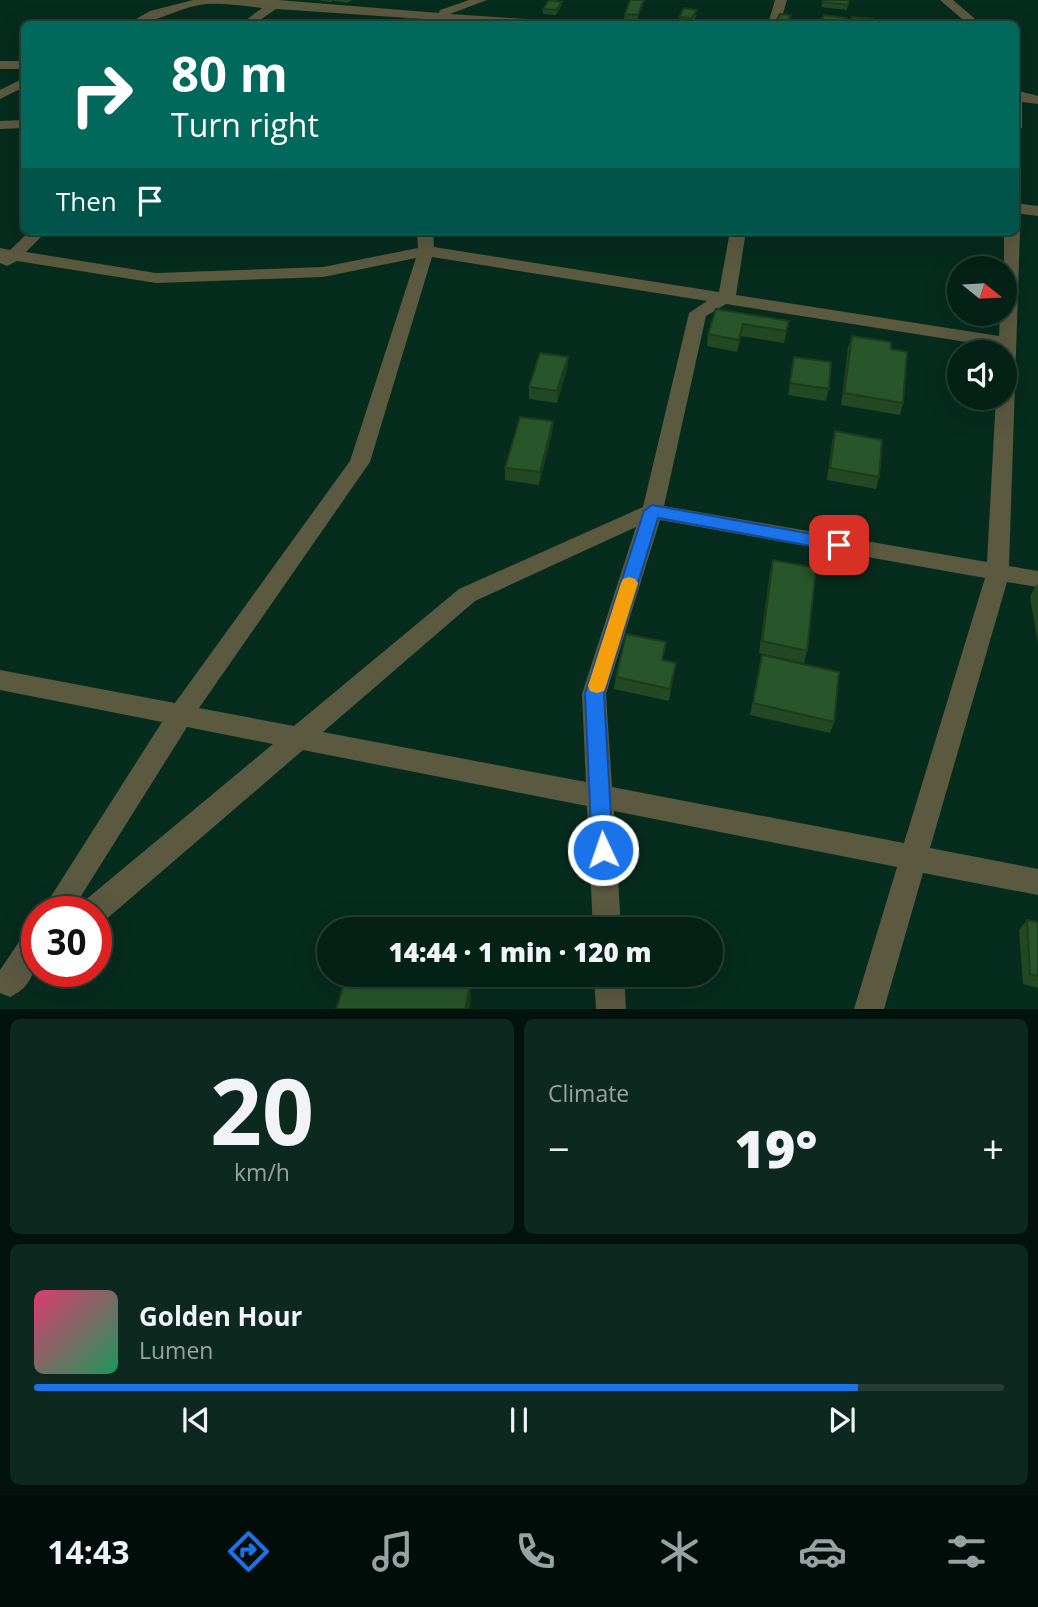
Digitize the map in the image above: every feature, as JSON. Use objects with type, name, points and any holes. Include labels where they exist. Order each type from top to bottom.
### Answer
[{"type":"street","points":[[139,21],[154,14],[204,0],[276,2],[499,21]]},
{"type":"street","points":[[428,16],[481,0]]},
{"type":"street","points":[[775,21],[781,0]]},
{"type":"street","points":[[946,0],[971,21]]},
{"type":"street","points":[[251,21],[276,2]]},
{"type":"street","points":[[428,16],[436,21]]},
{"type":"street","points":[[0,65],[21,65]]},
{"type":"street","points":[[0,95],[21,84]]},
{"type":"street","points":[[1019,97],[1038,100]]},
{"type":"street","points":[[0,125],[21,124]]},
{"type":"street","points":[[1019,209],[1038,211]]},
{"type":"street","points":[[0,267],[7,254],[33,235]]},
{"type":"street","points":[[727,296],[737,235]]},
{"type":"street","points":[[1008,340],[1012,235]]},
{"type":"street","points":[[7,254],[156,278],[323,272],[426,241],[727,296],[990,340]]},
{"type":"street","points":[[65,896],[180,715],[360,462],[426,241]]},
{"type":"street","points":[[606,917],[594,694],[652,511],[698,313],[727,296]]},
{"type":"street","points":[[869,1009],[916,858],[998,573],[1005,410]]},
{"type":"street","points":[[112,896],[467,595],[652,511],[1038,579]]},
{"type":"street","points":[[0,680],[1038,882]]},
{"type":"street","points":[[5,987],[21,964]]},
{"type":"street","points":[[5,987],[21,974]]},
{"type":"street","points":[[610,987],[611,1009]]},
{"type":"building","points":[[549,0],[562,2],[556,10],[543,9]]},
{"type":"building","points":[[630,0],[644,0],[638,15],[625,14]]},
{"type":"building","points":[[849,0],[848,5],[822,2]]},
{"type":"building","points":[[684,8],[697,10],[692,18],[679,17]]},
{"type":"building","points":[[780,14],[791,15],[788,21],[776,21]]},
{"type":"building","points":[[824,15],[846,18],[844,21],[821,21]]},
{"type":"building","points":[[852,17],[873,19],[873,21],[851,21]]},
{"type":"building","points":[[716,309],[789,321],[786,331],[743,324],[739,340],[708,334]]},
{"type":"building","points":[[852,336],[891,342],[891,349],[907,352],[903,403],[844,393]]},
{"type":"building","points":[[540,353],[568,357],[557,391],[529,387]]},
{"type":"building","points":[[794,357],[831,362],[829,389],[790,383]]},
{"type":"building","points":[[520,417],[553,421],[540,472],[505,468]]},
{"type":"building","points":[[835,431],[882,440],[879,477],[830,468]]},
{"type":"building","points":[[773,560],[816,568],[807,651],[762,641]]},
{"type":"building","points":[[626,634],[666,642],[662,660],[676,663],[670,689],[616,677]]},
{"type":"building","points":[[762,655],[839,672],[834,722],[753,703]]},
{"type":"building","points":[[1027,920],[1038,922],[1038,976],[1030,974]]},
{"type":"building","points":[[343,987],[470,987],[465,1009],[336,1009]]},
{"type":"slow traffic","points":[[597,686],[629,583]]},
{"type":"route","points":[[603,850],[594,694],[652,511],[839,545]]}]
